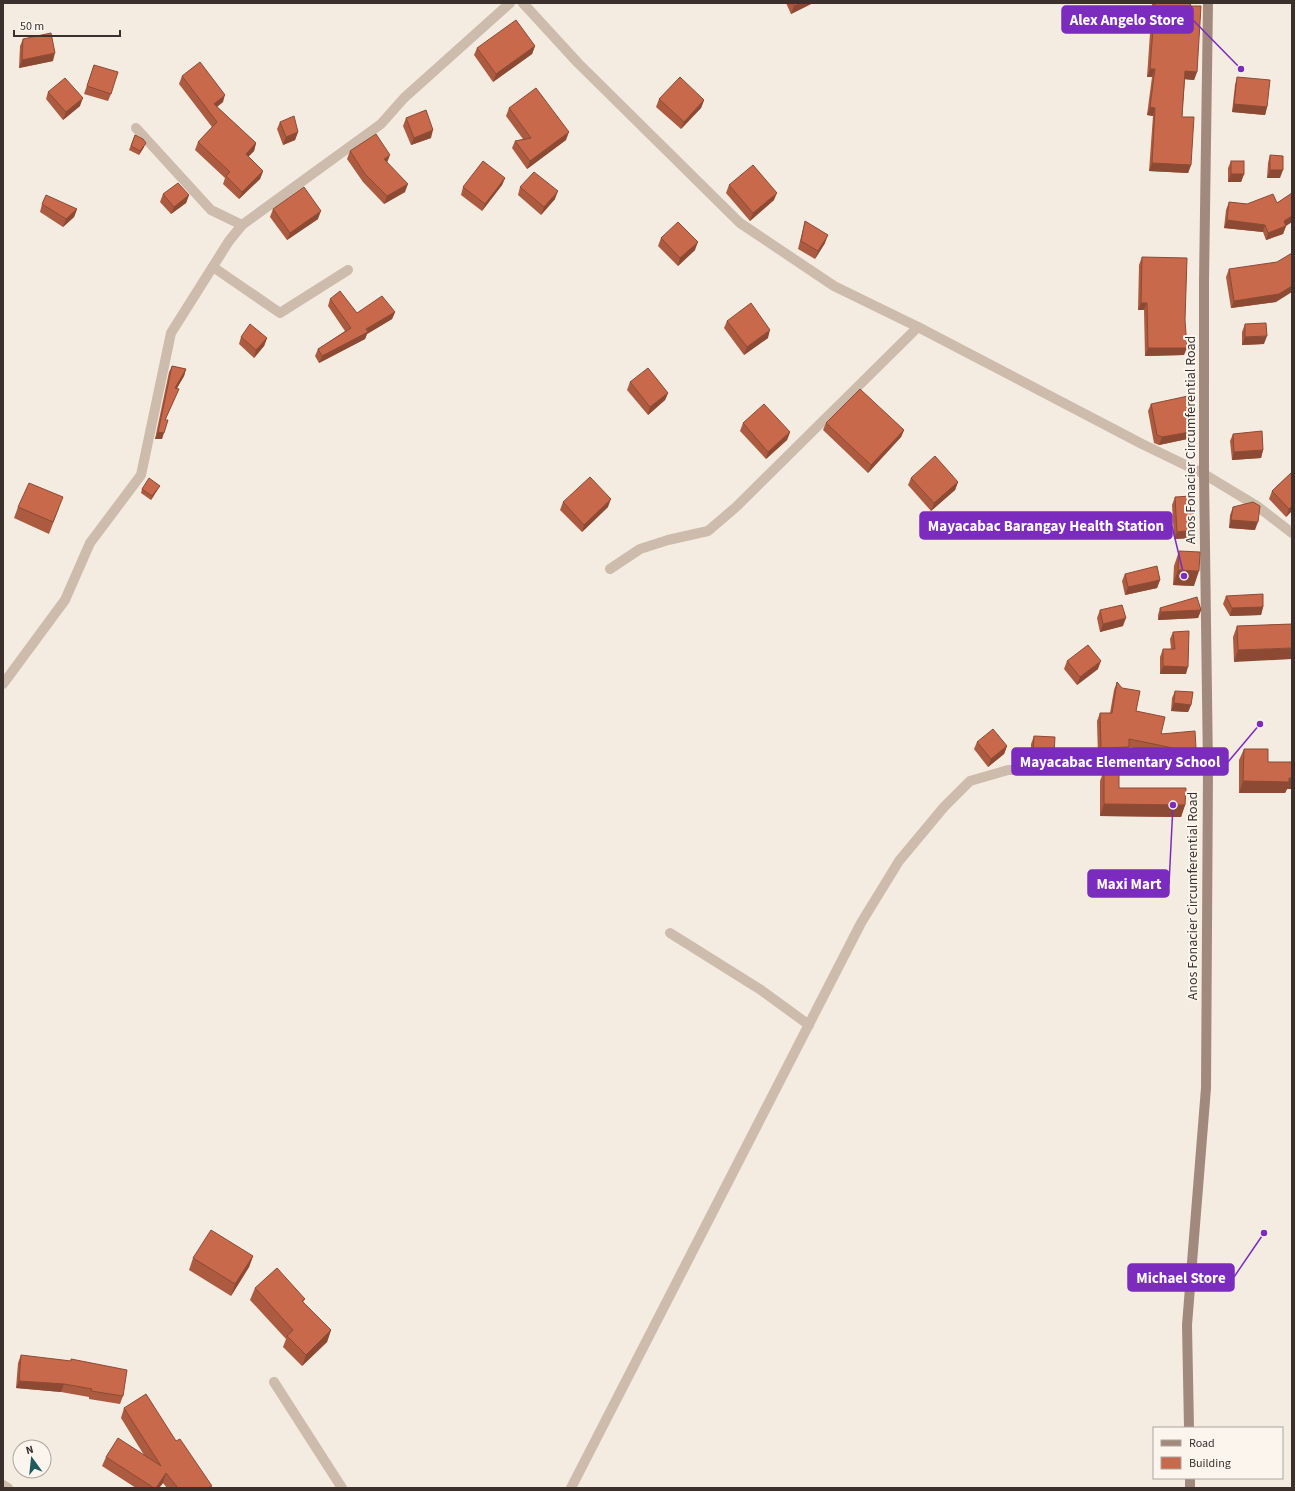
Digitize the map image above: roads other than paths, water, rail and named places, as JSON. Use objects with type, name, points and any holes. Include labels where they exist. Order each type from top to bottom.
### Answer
[{"type":"main road","name":"Anos Fonacier Circumferential Road","points":[[1189,1427],[1187,1325],[1206,1088],[1208,769],[1204,474],[1204,281],[1208,3]]},
{"type":"street","points":[[3,684],[65,600],[90,543],[141,475],[171,333],[242,224],[382,124],[404,98],[510,3]]},
{"type":"street","points":[[523,3],[578,63],[740,223],[834,286],[918,327],[1142,444],[1204,474],[1250,502],[1292,533]]},
{"type":"street","points":[[136,128],[211,210],[242,224]]},
{"type":"street","points":[[213,267],[280,313],[348,270]]},
{"type":"street","points":[[610,569],[640,549],[668,540],[708,531],[736,507],[918,327]]},
{"type":"street","points":[[571,1488],[861,923],[900,861],[944,807],[970,780],[1008,770],[1208,769]]},
{"type":"street","points":[[670,933],[761,990],[809,1025]]},
{"type":"street","points":[[274,1382],[342,1488]]},
{"type":"street","points":[[3,1485],[8,1488]]},
{"type":"place","name":"Alex Angelo Store","points":[[1241,69]]},
{"type":"place","name":"Mayacabac Barangay Health Station","points":[[1184,576]]},
{"type":"place","name":"Mayacabac Elementary School","points":[[1260,724]]},
{"type":"place","name":"Maxi Mart","points":[[1173,805]]},
{"type":"place","name":"Michael Store","points":[[1264,1233]]}]
